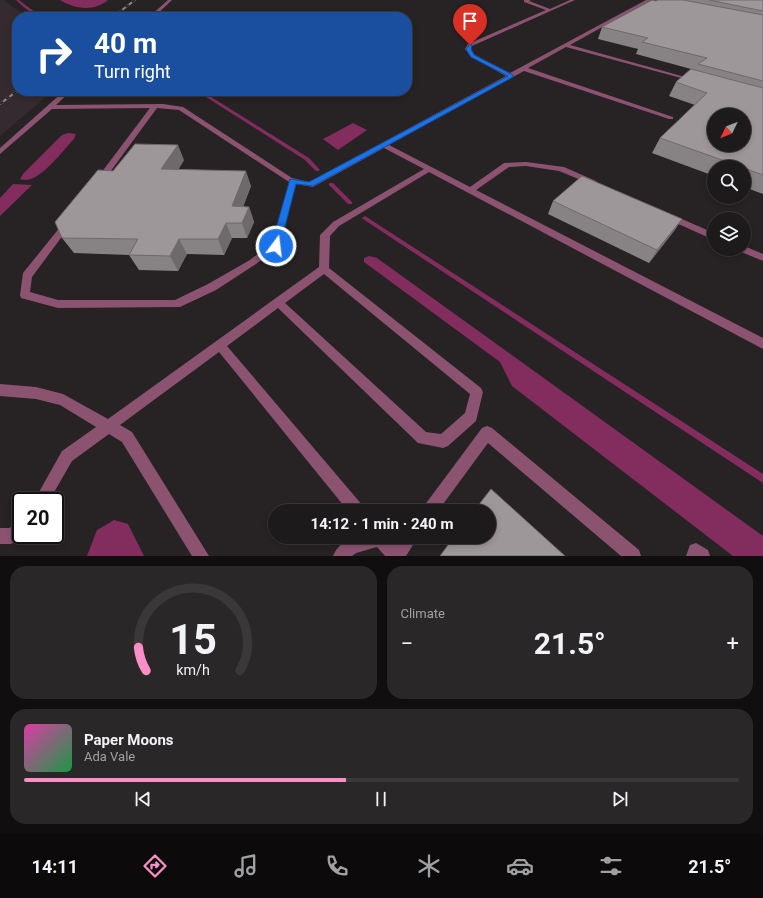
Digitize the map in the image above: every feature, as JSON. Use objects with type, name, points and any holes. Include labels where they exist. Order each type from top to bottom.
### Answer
[{"type":"street","points":[[157,12],[170,0]]},
{"type":"street","points":[[529,0],[525,1],[550,10]]},
{"type":"street","points":[[511,76],[472,56],[468,49],[470,45],[573,0]]},
{"type":"street","points":[[50,107],[155,106],[181,108],[288,180],[310,185],[650,2]]},
{"type":"street","points":[[567,46],[703,84]]},
{"type":"street","points":[[524,69],[671,118]]},
{"type":"street","points":[[0,152],[62,96]]},
{"type":"street","points":[[94,188],[155,106]]},
{"type":"street","points":[[384,145],[763,344]]},
{"type":"street","points":[[470,190],[507,165],[526,164],[561,169],[598,185]]},
{"type":"street","points":[[324,269],[324,235],[336,224],[430,169]]},
{"type":"street","points":[[75,213],[28,276],[25,295],[58,304],[176,304],[212,287],[276,246],[293,181]]},
{"type":"street","points":[[663,214],[707,233]]},
{"type":"street","points":[[751,253],[763,258]]},
{"type":"street","points":[[279,302],[423,438],[443,441],[471,417],[477,392],[324,269]]},
{"type":"street","points":[[46,492],[67,456],[324,269]]},
{"type":"street","points":[[220,345],[352,504]]},
{"type":"street","points":[[0,390],[36,393],[63,400],[128,437],[201,556]]},
{"type":"street","points":[[434,504],[487,433],[633,556]]},
{"type":"street","points":[[0,536],[12,535]]},
{"type":"street","points":[[341,556],[351,546],[357,544]]},
{"type":"street","points":[[386,544],[395,556],[404,544]]},
{"type":"street","points":[[694,556],[696,551],[702,556]]},
{"type":"shaded area","points":[[0,0],[5,0],[11,6],[21,12],[12,12],[12,96],[47,96],[0,136]]},
{"type":"shaded area","points":[[60,0],[108,0],[97,6],[84,8],[71,5]]},
{"type":"shaded area","points":[[353,123],[367,130],[338,150],[323,139]]},
{"type":"shaded area","points":[[68,133],[76,134],[74,139],[57,159],[42,173],[34,178],[27,180],[20,179],[23,174],[62,135]]},
{"type":"shaded area","points":[[13,184],[32,185],[0,216],[0,198]]},
{"type":"shaded area","points":[[369,256],[377,258],[763,536],[763,556],[733,556],[512,386],[500,362],[364,262],[364,258]]},
{"type":"shaded area","points":[[114,520],[128,524],[144,556],[87,556],[97,530]]},
{"type":"building","points":[[652,0],[683,0],[763,15],[763,81],[698,64],[707,58],[642,42],[648,38],[602,27]]},
{"type":"building","points":[[709,0],[763,0],[763,11]]},
{"type":"building","points":[[691,69],[763,88],[763,175],[751,171],[751,160],[722,160],[660,138],[707,93],[676,82]]},
{"type":"building","points":[[135,144],[178,145],[161,169],[246,171],[232,206],[249,207],[242,223],[226,223],[218,239],[179,239],[170,256],[129,255],[138,239],[62,238],[55,222],[98,170],[113,171]]},
{"type":"building","points":[[582,176],[682,219],[657,250],[553,201]]},
{"type":"building","points":[[491,489],[565,556],[440,556],[449,544],[496,544],[496,504],[479,504]]},
{"type":"waterway","points":[[17,0],[34,12]]},
{"type":"waterway","points":[[207,96],[307,159],[318,170]]},
{"type":"waterway","points":[[331,184],[350,203]]},
{"type":"waterway","points":[[365,218],[763,479]]},
{"type":"railway","points":[[119,12],[135,0]]},
{"type":"railway","points":[[0,104],[12,95]]},
{"type":"route","points":[[276,246],[293,181],[310,185],[511,76],[472,56],[468,49],[470,45]]}]
